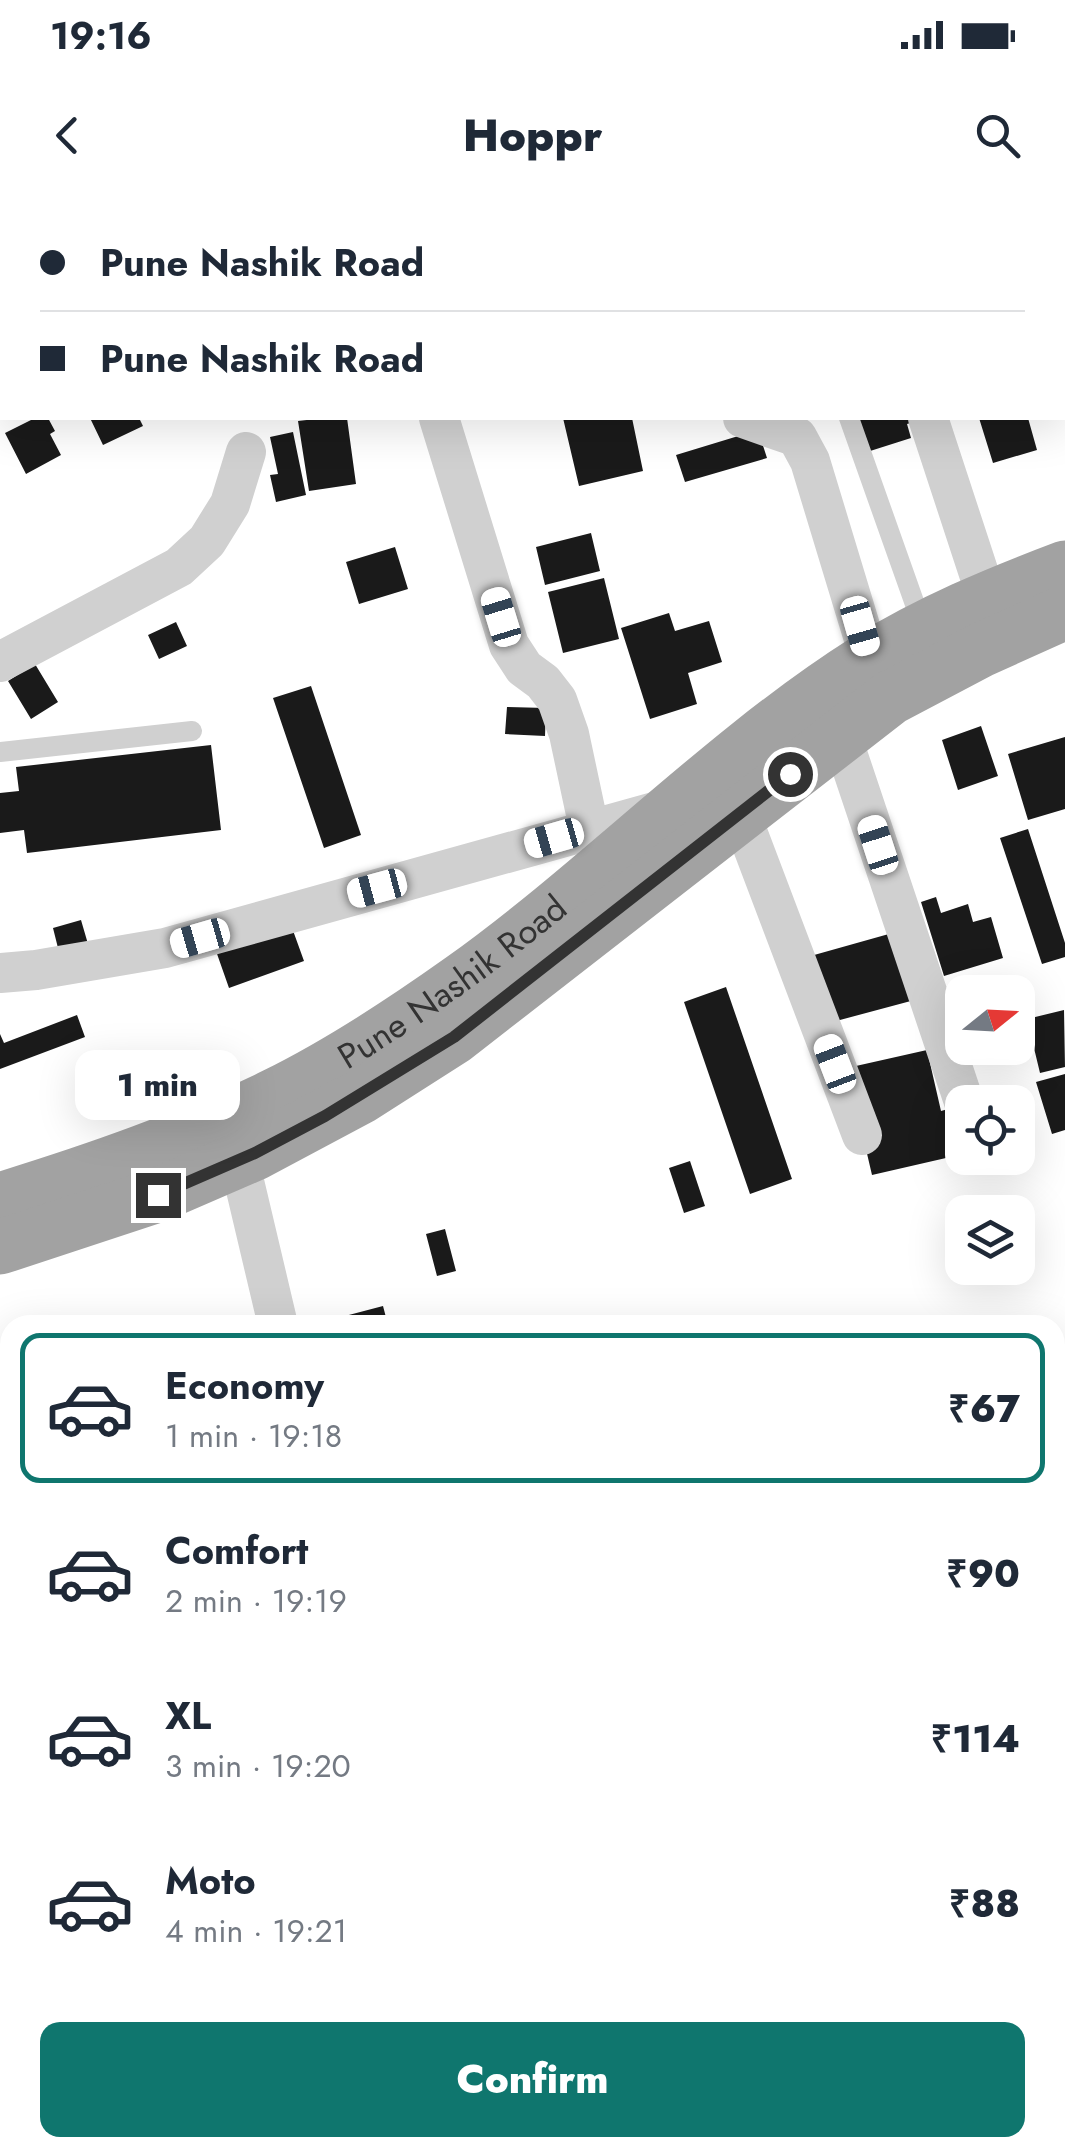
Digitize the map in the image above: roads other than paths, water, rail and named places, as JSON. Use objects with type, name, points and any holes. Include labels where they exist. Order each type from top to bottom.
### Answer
[{"type":"highway","name":"Pune Nashik Road","points":[[0,1247],[158,1195],[239,1160],[360,1097],[454,1037],[840,735],[880,678],[923,629],[987,598],[1065,568]]},
{"type":"highway","name":"Pune Nashik Road","points":[[0,1200],[180,1138],[278,1094],[347,1056],[463,979],[763,735],[880,678],[1065,612]]},
{"type":"street","points":[[440,420],[509,645],[524,668],[558,700],[589,828]]},
{"type":"street","points":[[748,420],[797,437],[810,460],[880,678]]},
{"type":"street","points":[[929,420],[987,598]]},
{"type":"street","points":[[0,662],[179,566],[207,541],[230,504],[246,452]]},
{"type":"street","points":[[840,735],[958,1085]]},
{"type":"street","points":[[0,973],[165,948],[671,808]]},
{"type":"street","points":[[740,814],[862,1135]]},
{"type":"street","points":[[239,1160],[276,1315]]},
{"type":"lane","points":[[849,420],[923,629]]},
{"type":"lane","points":[[0,752],[192,731]]}]
